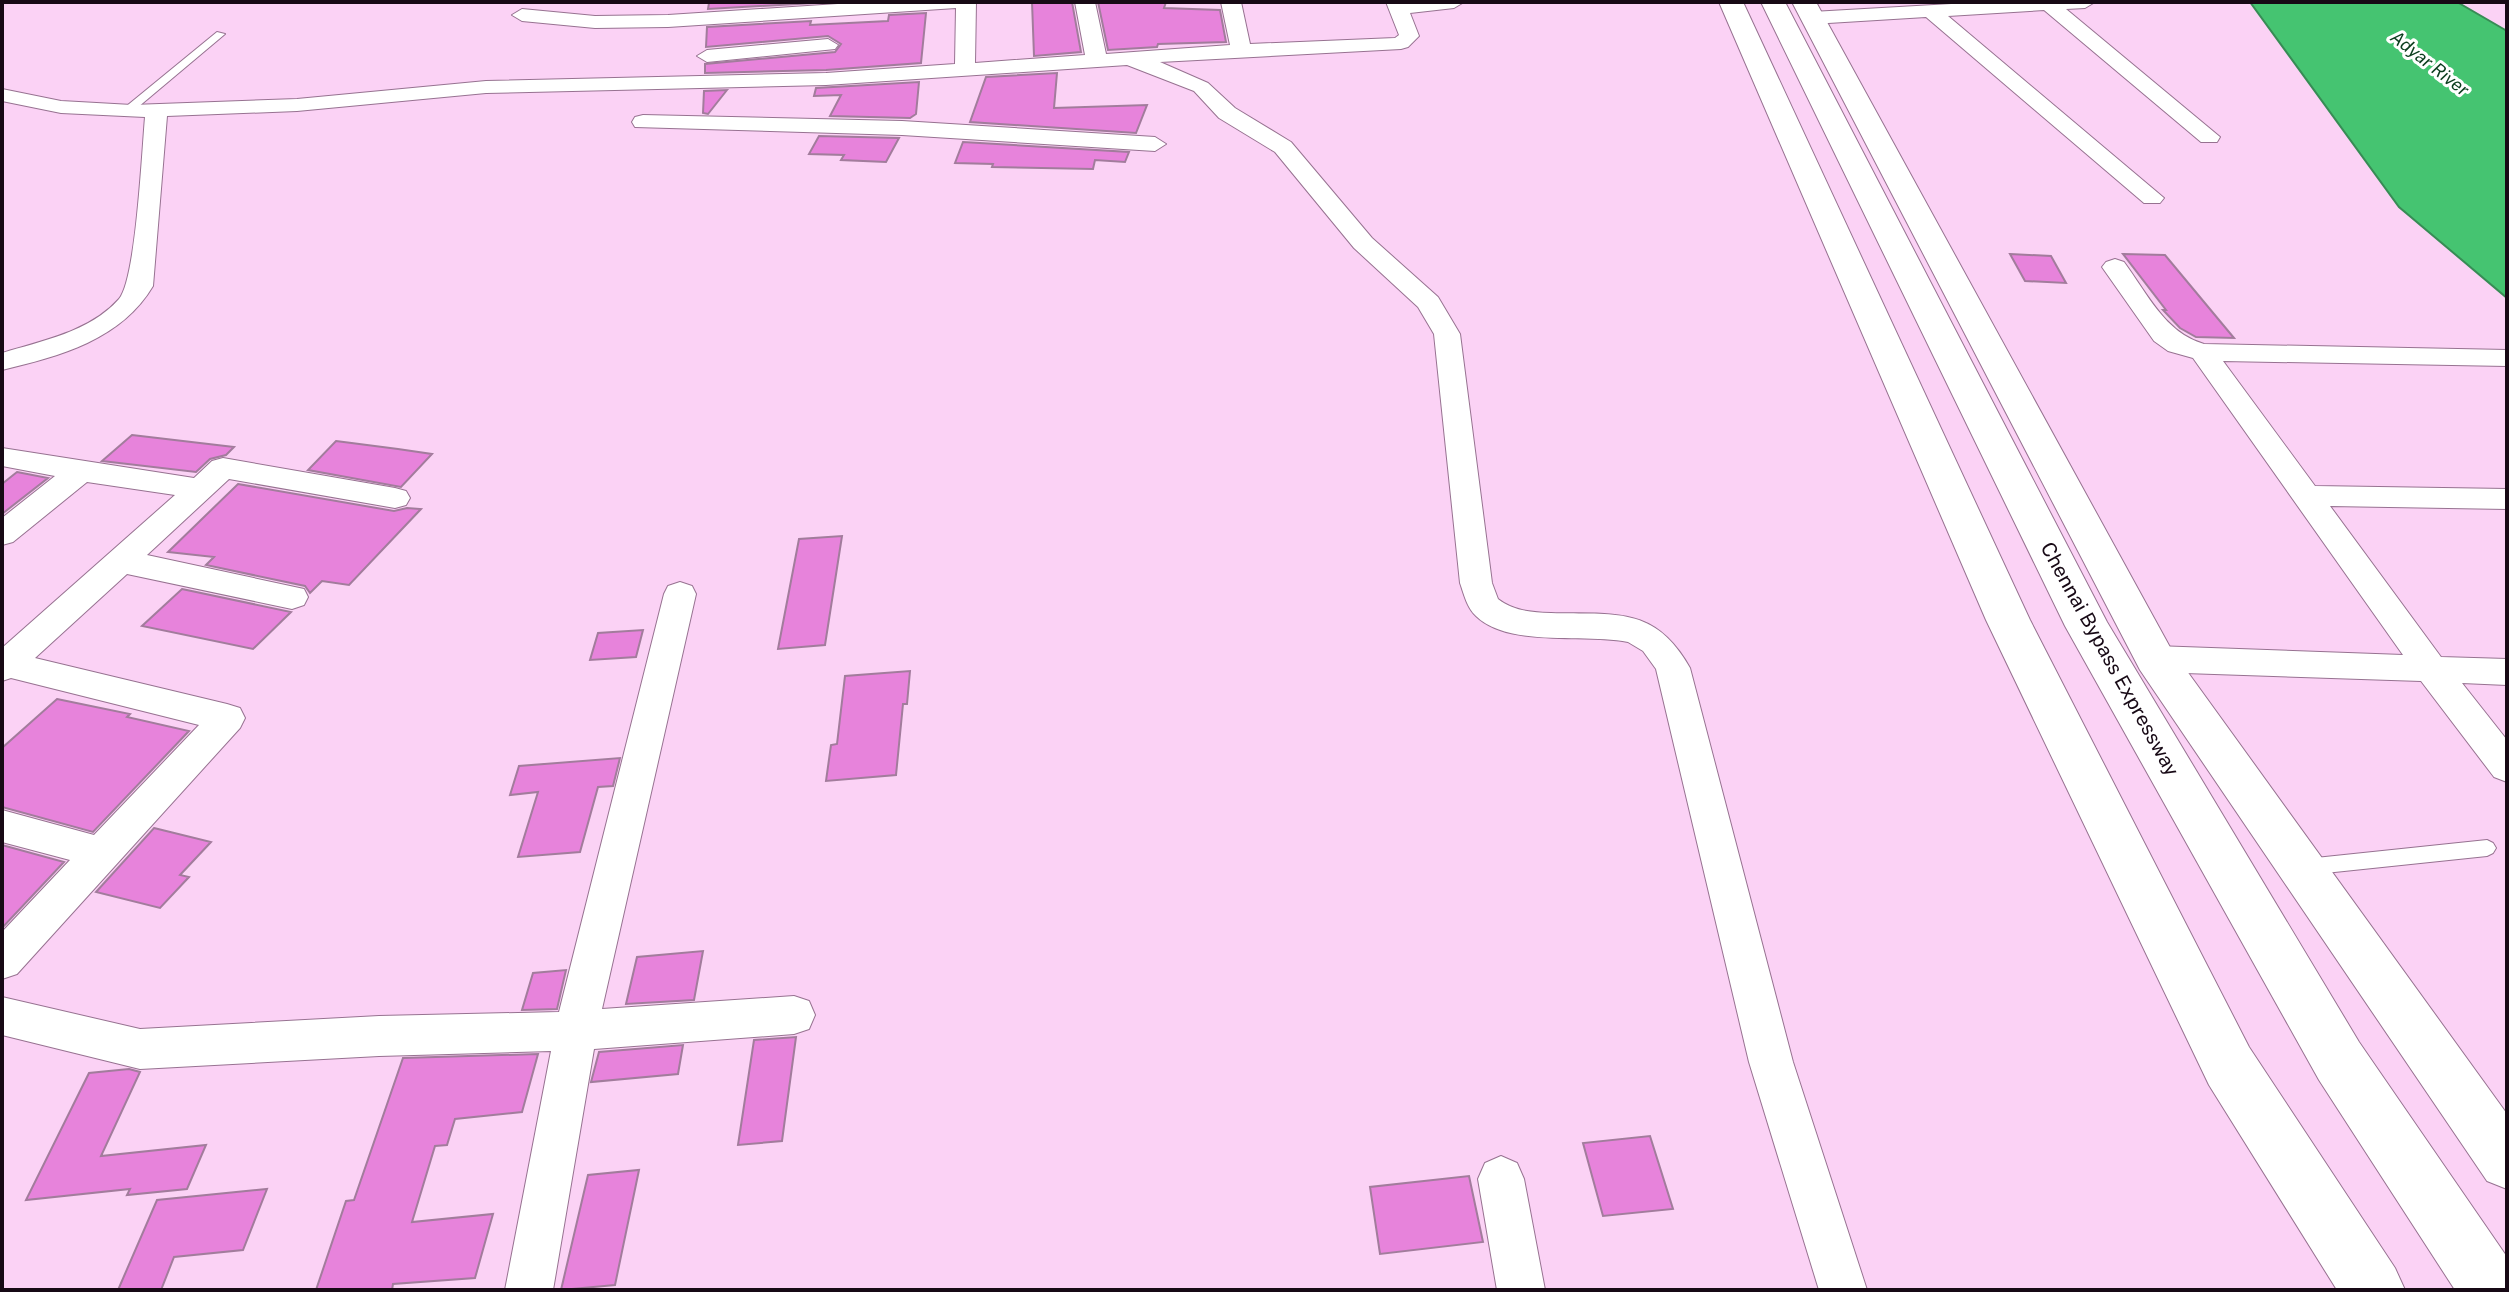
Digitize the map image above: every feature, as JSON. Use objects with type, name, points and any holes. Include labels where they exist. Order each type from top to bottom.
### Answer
[{"type":"highway","points":[[1731,2],[2008,620],[2222,1052],[2373,1290]]},
{"type":"highway","name":"Chennai Bypass Expressway","points":[[1796,7],[2087,626],[2339,1061],[2492,1290]]},
{"type":"street","points":[[522,15],[595,22],[668,21],[830,5],[956,2]]},
{"type":"street","points":[[965,71],[966,2]]},
{"type":"street","points":[[1085,2],[1097,62]]},
{"type":"street","points":[[1231,2],[1241,50]]},
{"type":"street","points":[[2,95],[61,107],[127,111],[297,105],[486,87],[826,79],[1241,50],[1390,45],[1401,43],[1409,36],[1397,6],[1454,2]]},
{"type":"street","points":[[1796,7],[1931,11],[2082,2],[2103,20]]},
{"type":"street","points":[[2048,4],[2209,137]]},
{"type":"street","points":[[826,79],[830,5]]},
{"type":"street","points":[[1796,7],[2155,659],[2507,1161]]},
{"type":"street","points":[[1931,11],[2006,79],[2111,161],[2152,198]]},
{"type":"street","points":[[707,56],[828,45]]},
{"type":"street","points":[[1131,59],[1201,87],[1227,113],[1283,147],[1363,243],[1434,310],[1447,334],[1476,583],[1485,606],[1499,617],[1512,620],[1627,630],[1649,637],[1669,661],[1771,1062],[1843,1290]]},
{"type":"street","points":[[902,128],[918,74]]},
{"type":"street","points":[[2,362],[89,331],[117,317],[134,301],[140,286],[157,110]]},
{"type":"street","points":[[643,122],[902,128],[1155,144]]},
{"type":"street","points":[[2115,267],[2163,335],[2178,345],[2203,352],[2507,358]]},
{"type":"street","points":[[2203,352],[2431,669],[2507,767]]},
{"type":"street","points":[[2,457],[201,489]]},
{"type":"street","points":[[4,666],[223,468],[395,498]]},
{"type":"street","points":[[2,534],[81,471]]},
{"type":"street","points":[[2307,496],[2507,499]]},
{"type":"street","points":[[120,561],[292,597]]},
{"type":"street","points":[[529,1290],[576,1031],[680,594]]},
{"type":"street","points":[[2155,659],[2507,672]]},
{"type":"street","points":[[2,961],[227,718],[4,666]]},
{"type":"street","points":[[2,826],[101,853]]},
{"type":"street","points":[[2,1016],[140,1049],[379,1036],[576,1031],[794,1015]]},
{"type":"street","points":[[1501,1179],[1521,1290]]},
{"type":"lane","points":[[127,111],[220,34]]},
{"type":"lane","points":[[2301,867],[2487,848]]},
{"type":"water","name":"Adyar River","points":[[2250,2],[2457,2],[2507,31],[2507,298],[2399,207]]},
{"type":"building","points":[[1032,2],[1072,2],[1081,52],[1034,56]]},
{"type":"building","points":[[1098,2],[1166,2],[1164,8],[1220,10],[1226,42],[1158,44],[1157,47],[1108,50]]},
{"type":"building","points":[[709,3],[814,3],[708,9]]},
{"type":"building","points":[[926,13],[921,63],[826,70],[705,73],[705,64],[835,52],[841,44],[828,36],[706,47],[707,27],[811,21],[810,25],[888,21],[889,15]]},
{"type":"building","points":[[1057,73],[1054,108],[1147,105],[1136,133],[970,122],[986,77]]},
{"type":"building","points":[[919,82],[916,114],[910,118],[830,116],[841,95],[814,96],[816,88]]},
{"type":"building","points":[[727,90],[708,114],[703,113],[704,91]]},
{"type":"building","points":[[819,136],[899,138],[886,162],[841,160],[844,155],[809,154]]},
{"type":"building","points":[[963,142],[1129,152],[1125,162],[1095,160],[1093,169],[992,167],[993,164],[955,163]]},
{"type":"building","points":[[2010,254],[2051,256],[2066,283],[2025,281]]},
{"type":"building","points":[[2123,254],[2165,255],[2234,338],[2196,337],[2180,328],[2163,310],[2166,310]]},
{"type":"building","points":[[132,435],[234,447],[226,455],[210,459],[196,472],[102,461]]},
{"type":"building","points":[[336,441],[432,454],[401,487],[308,470]]},
{"type":"building","points":[[17,472],[48,478],[2,514],[2,484]]},
{"type":"building","points":[[238,484],[394,511],[421,509],[349,585],[322,581],[310,593],[305,586],[206,565],[214,557],[168,552]]},
{"type":"building","points":[[842,536],[825,645],[778,649],[799,539]]},
{"type":"building","points":[[182,589],[291,612],[253,649],[142,626]]},
{"type":"building","points":[[643,630],[636,657],[590,660],[598,633]]},
{"type":"building","points":[[910,671],[907,704],[903,704],[896,775],[826,781],[831,745],[837,744],[845,676]]},
{"type":"building","points":[[57,699],[130,714],[127,717],[189,731],[93,832],[2,807],[2,748]]},
{"type":"building","points":[[620,758],[613,786],[598,787],[580,852],[518,857],[538,792],[510,795],[519,766]]},
{"type":"building","points":[[154,828],[211,842],[180,875],[189,877],[160,908],[96,892]]},
{"type":"building","points":[[2,845],[64,862],[2,928]]},
{"type":"building","points":[[703,951],[694,1000],[626,1004],[637,957]]},
{"type":"building","points":[[566,970],[557,1009],[522,1010],[533,973]]},
{"type":"building","points":[[796,1037],[782,1141],[738,1145],[754,1040]]},
{"type":"building","points":[[683,1045],[678,1074],[591,1082],[599,1052]]},
{"type":"building","points":[[538,1054],[522,1112],[455,1119],[447,1145],[435,1146],[412,1222],[493,1214],[475,1278],[393,1284],[392,1290],[316,1290],[346,1201],[354,1200],[403,1058]]},
{"type":"building","points":[[129,1069],[140,1072],[101,1156],[206,1145],[187,1189],[127,1195],[130,1189],[26,1200],[89,1073]]},
{"type":"building","points":[[1650,1136],[1673,1209],[1603,1216],[1583,1143]]},
{"type":"building","points":[[639,1170],[615,1285],[561,1290],[588,1175]]},
{"type":"building","points":[[1469,1176],[1483,1242],[1380,1254],[1370,1187]]},
{"type":"building","points":[[267,1189],[243,1250],[174,1257],[161,1290],[118,1290],[157,1200]]}]
